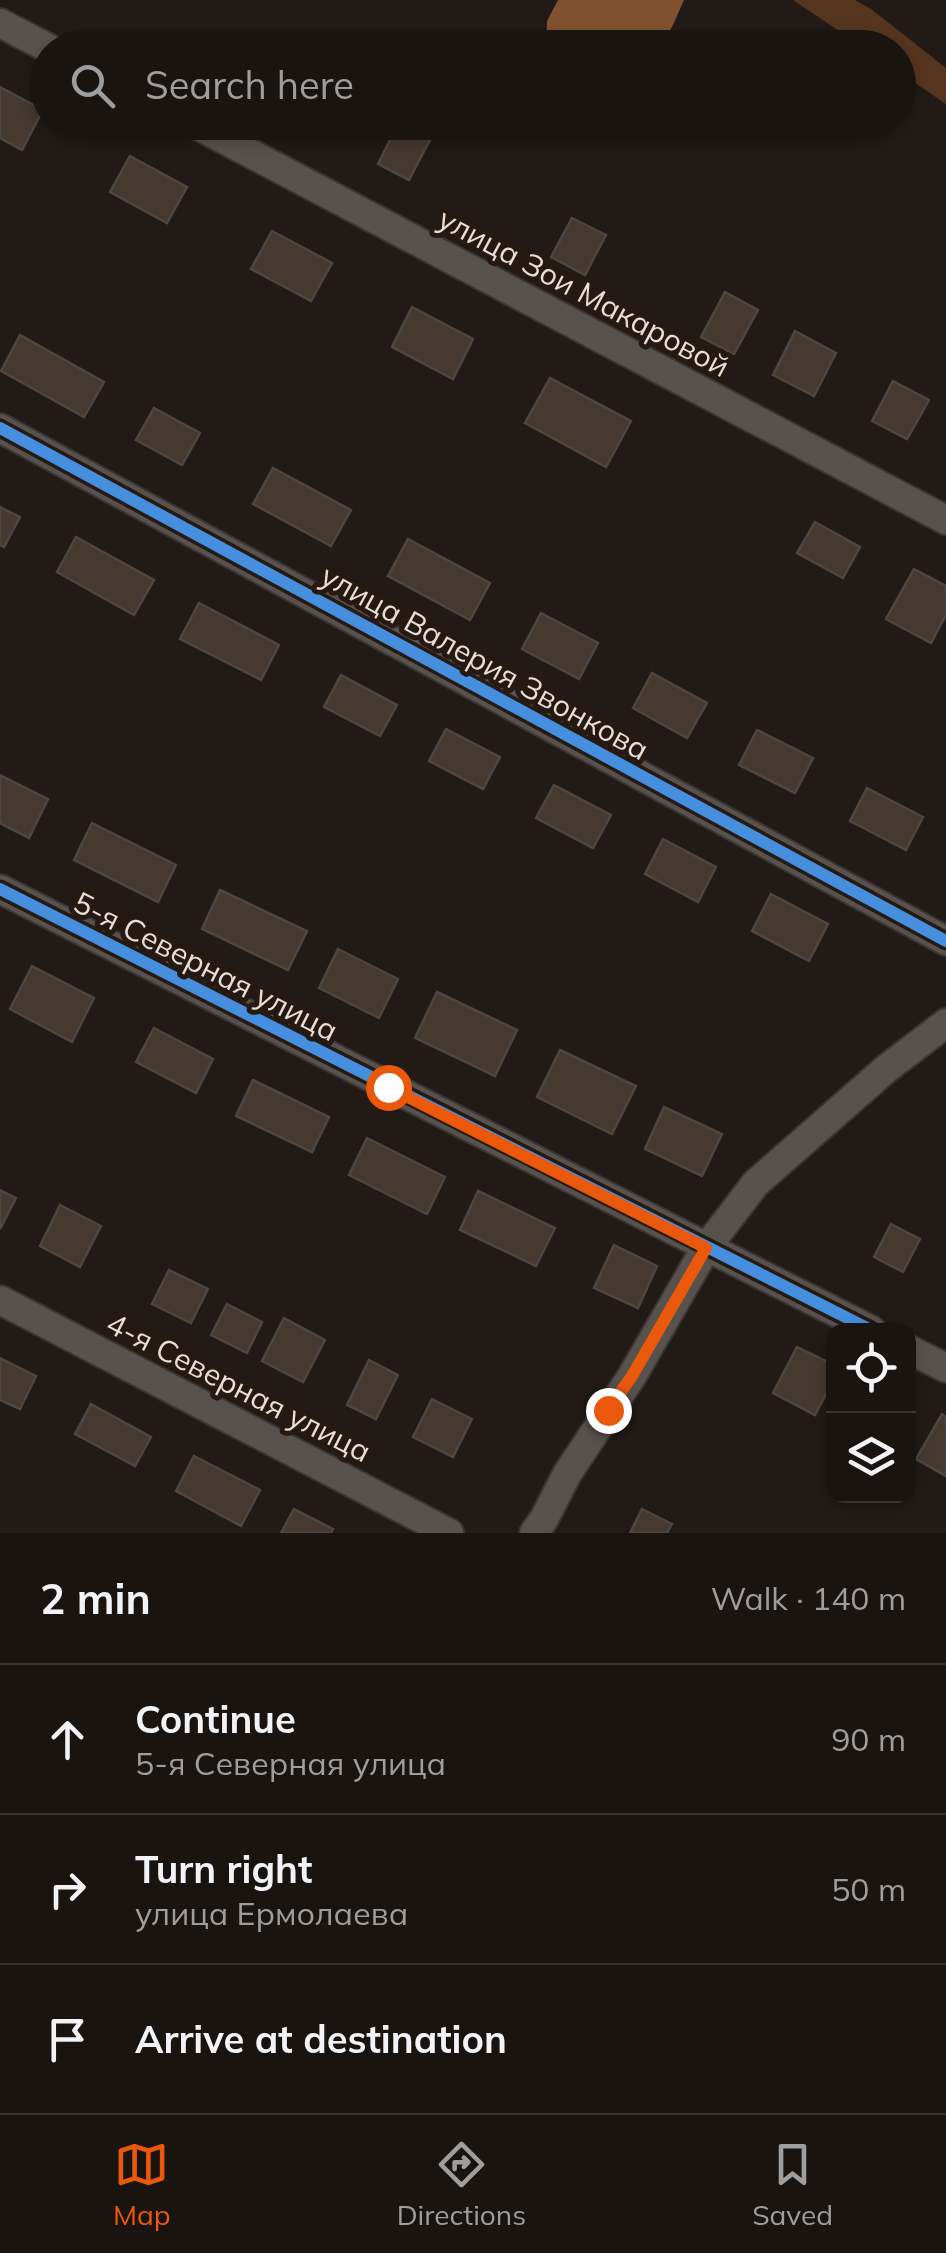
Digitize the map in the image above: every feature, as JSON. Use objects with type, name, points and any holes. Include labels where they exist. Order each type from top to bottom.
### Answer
[{"type":"street","points":[[0,23],[30,39]]},
{"type":"street","name":"улица Зои Макаровой","points":[[225,140],[946,520]]},
{"type":"street","name":"улица Валерия Звонкова","points":[[0,428],[946,941]]},
{"type":"street","name":"5-я Северная улица","points":[[0,889],[857,1323]]},
{"type":"street","points":[[534,1533],[566,1474],[632,1376],[706,1248],[756,1183],[861,1090],[946,1023]]},
{"type":"street","name":"4-я Северная улица","points":[[0,1300],[448,1533]]},
{"type":"street","points":[[916,1353],[946,1368]]},
{"type":"shaded area","points":[[558,0],[684,0],[670,30],[547,30]]},
{"type":"shaded area","points":[[793,0],[855,0],[898,30],[838,30]]},
{"type":"shaded area","points":[[916,44],[946,68],[946,104],[916,84]]},
{"type":"building","points":[[0,87],[30,103],[30,135],[22,150],[0,138]]},
{"type":"building","points":[[390,140],[430,140],[409,180],[378,164]]},
{"type":"building","points":[[130,156],[187,187],[167,223],[110,192]]},
{"type":"building","points":[[572,218],[606,235],[585,275],[551,257]]},
{"type":"building","points":[[272,231],[332,263],[311,301],[251,269]]},
{"type":"building","points":[[725,292],[758,310],[734,354],[701,337]]},
{"type":"building","points":[[412,307],[473,339],[453,379],[392,347]]},
{"type":"building","points":[[795,331],[836,353],[814,396],[773,375]]},
{"type":"building","points":[[20,335],[104,382],[84,417],[1,371]]},
{"type":"building","points":[[550,378],[631,421],[606,467],[525,423]]},
{"type":"building","points":[[893,381],[929,400],[907,439],[872,421]]},
{"type":"building","points":[[154,408],[200,433],[182,465],[136,440]]},
{"type":"building","points":[[273,468],[351,510],[331,546],[253,504]]},
{"type":"building","points":[[0,507],[20,517],[4,547],[0,545]]},
{"type":"building","points":[[815,522],[860,547],[843,578],[797,553]]},
{"type":"building","points":[[76,537],[154,580],[134,615],[57,572]]},
{"type":"building","points":[[408,539],[490,583],[470,620],[388,576]]},
{"type":"building","points":[[914,569],[946,586],[946,615],[931,643],[886,619]]},
{"type":"building","points":[[199,603],[279,645],[261,680],[180,639]]},
{"type":"building","points":[[541,613],[598,643],[579,679],[522,649]]},
{"type":"building","points":[[652,673],[707,703],[687,738],[633,708]]},
{"type":"building","points":[[341,675],[397,705],[380,736],[324,707]]},
{"type":"building","points":[[446,729],[500,757],[483,789],[429,761]]},
{"type":"building","points":[[757,730],[813,758],[795,793],[739,765]]},
{"type":"building","points":[[0,775],[48,799],[29,838],[0,823]]},
{"type":"building","points":[[554,785],[611,815],[593,848],[536,818]]},
{"type":"building","points":[[867,788],[923,817],[906,850],[850,821]]},
{"type":"building","points":[[92,823],[176,865],[158,902],[74,860]]},
{"type":"building","points":[[663,839],[716,867],[698,902],[645,874]]},
{"type":"building","points":[[220,890],[307,931],[288,970],[202,929]]},
{"type":"building","points":[[771,894],[828,924],[809,961],[752,931]]},
{"type":"building","points":[[338,949],[398,979],[379,1018],[319,988]]},
{"type":"building","points":[[32,966],[94,998],[72,1042],[10,1009]]},
{"type":"building","points":[[437,992],[517,1030],[495,1076],[415,1038]]},
{"type":"building","points":[[154,1028],[213,1059],[196,1093],[136,1062]]},
{"type":"building","points":[[560,1050],[636,1086],[612,1134],[537,1097]]},
{"type":"building","points":[[253,1080],[329,1117],[312,1152],[236,1116]]},
{"type":"building","points":[[664,1107],[722,1134],[702,1176],[645,1149]]},
{"type":"building","points":[[367,1138],[445,1177],[427,1214],[349,1175]]},
{"type":"building","points":[[0,1190],[16,1198],[0,1229]]},
{"type":"building","points":[[478,1191],[555,1228],[536,1266],[460,1230]]},
{"type":"building","points":[[60,1205],[101,1226],[80,1267],[40,1246]]},
{"type":"building","points":[[891,1224],[920,1239],[903,1272],[874,1257]]},
{"type":"building","points":[[614,1245],[657,1266],[638,1308],[594,1288]]},
{"type":"building","points":[[169,1270],[208,1289],[191,1323],[152,1304]]},
{"type":"building","points":[[227,1304],[262,1322],[247,1353],[211,1335]]},
{"type":"building","points":[[284,1318],[325,1340],[303,1382],[262,1361]]},
{"type":"building","points":[[797,1347],[826,1361],[826,1394],[815,1415],[773,1393]]},
{"type":"building","points":[[0,1358],[36,1376],[20,1409],[0,1400]]},
{"type":"building","points":[[369,1360],[398,1375],[376,1419],[347,1405]]},
{"type":"building","points":[[432,1399],[472,1419],[453,1457],[413,1437]]},
{"type":"building","points":[[91,1404],[151,1437],[135,1466],[75,1434]]},
{"type":"building","points":[[942,1414],[946,1417],[946,1476],[916,1459]]},
{"type":"building","points":[[194,1456],[260,1490],[241,1526],[176,1491]]},
{"type":"building","points":[[294,1509],[333,1529],[331,1533],[281,1533]]},
{"type":"building","points":[[642,1509],[672,1524],[667,1533],[630,1533]]},
{"type":"cycle path","points":[[0,428],[946,941]]},
{"type":"cycle path","points":[[0,889],[857,1323]]},
{"type":"route","points":[[388,1087],[706,1248],[608,1410]]}]
